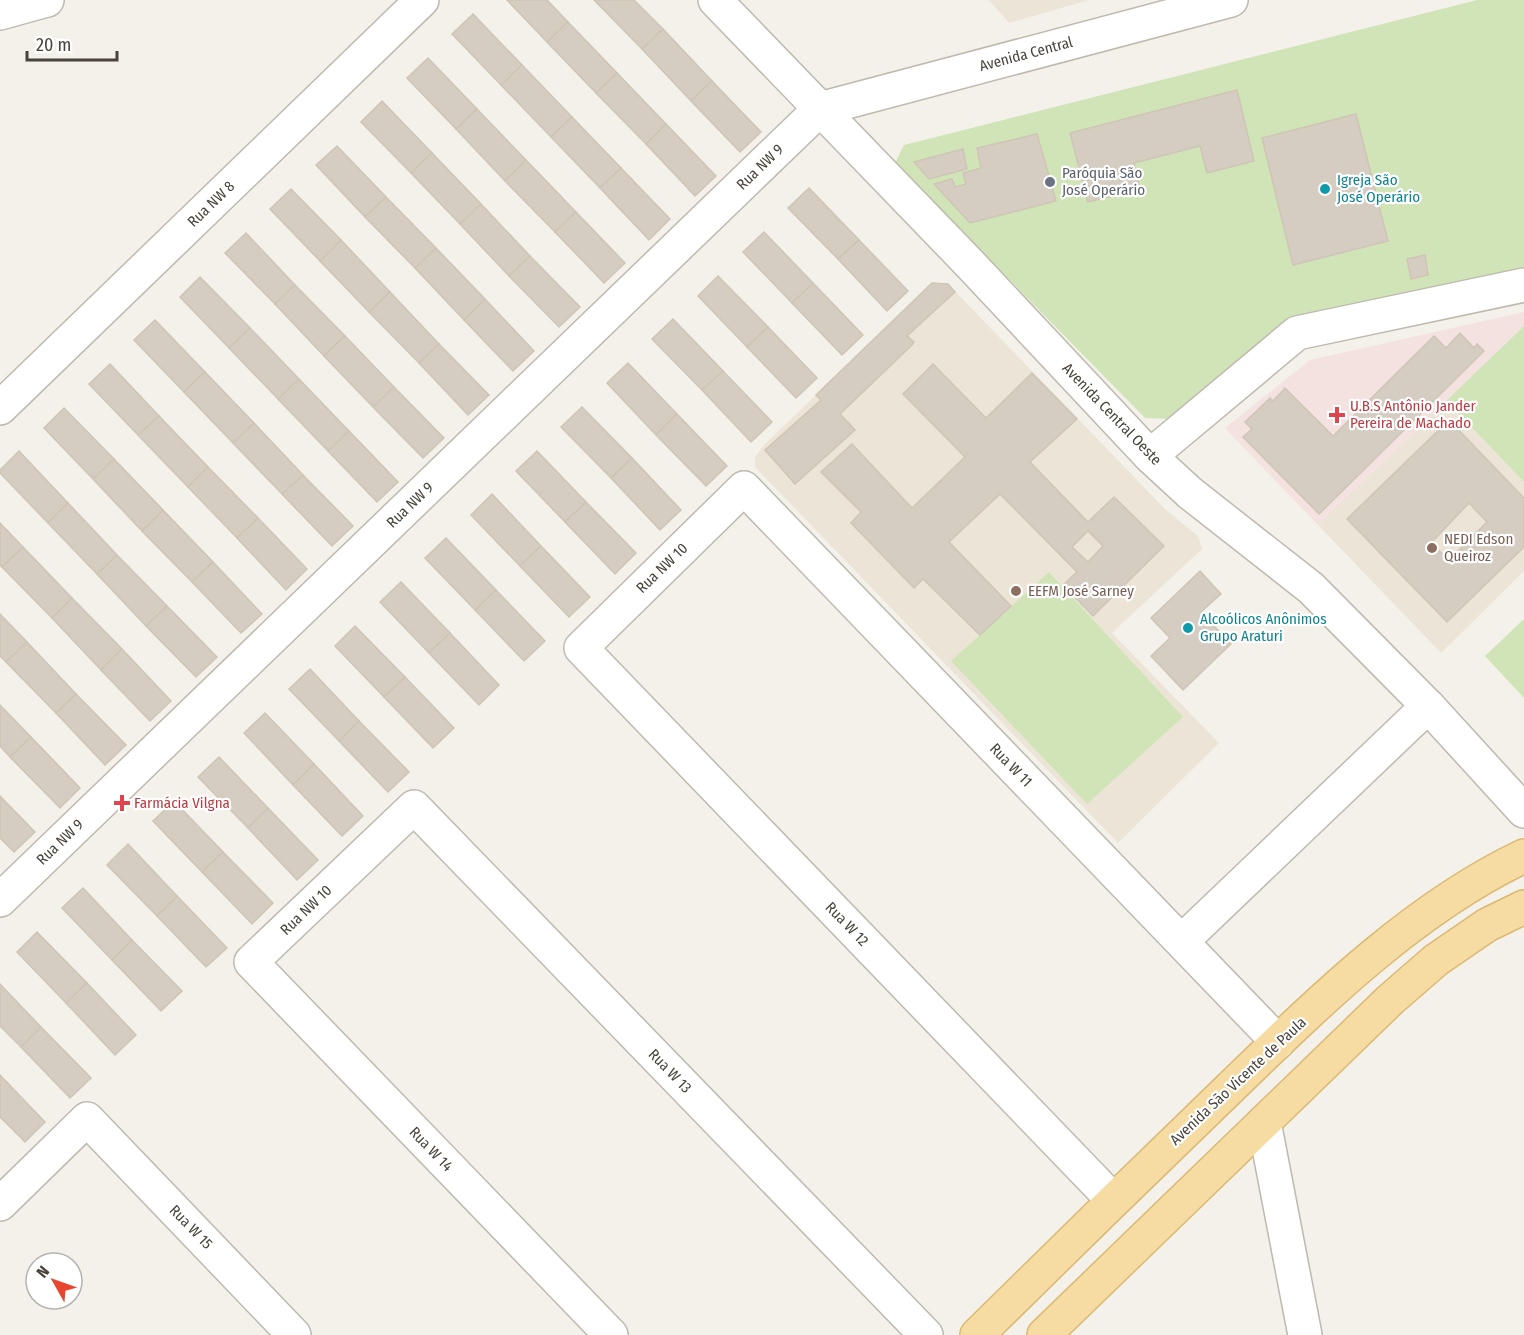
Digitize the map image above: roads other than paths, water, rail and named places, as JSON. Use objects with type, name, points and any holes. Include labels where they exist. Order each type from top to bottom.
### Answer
[{"type":"main road","name":"Avenida São Vicente de Paula","points":[[977,1335],[1113,1200],[1278,1042],[1392,940],[1448,898],[1493,871],[1524,856]]},
{"type":"main road","points":[[1044,1335],[1390,1000],[1436,960],[1487,925],[1524,907]]},
{"type":"street","points":[[0,13],[47,0]]},
{"type":"street","name":"Rua NW 8","points":[[0,408],[422,0]]},
{"type":"street","name":"Avenida Central Oeste","points":[[715,0],[970,264],[1150,456],[1190,493],[1311,588],[1428,706],[1524,811]]},
{"type":"street","name":"Avenida Central","points":[[820,109],[1231,0]]},
{"type":"street","name":"Rua NW 9","points":[[0,900],[820,109]]},
{"type":"street","points":[[1150,456],[1297,333],[1524,285]]},
{"type":"street","name":"Rua NW 10","points":[[581,648],[744,488]]},
{"type":"street","name":"Rua W 11","points":[[744,488],[1278,1042]]},
{"type":"street","name":"Rua W 12","points":[[581,648],[1113,1200]]},
{"type":"street","points":[[1182,941],[1428,706]]},
{"type":"street","name":"Rua NW 10","points":[[251,962],[414,807]]},
{"type":"street","name":"Rua W 13","points":[[414,807],[926,1335]]},
{"type":"street","name":"Rua W 14","points":[[251,962],[611,1335]]},
{"type":"street","name":"Rua W 15","points":[[0,1204],[87,1119],[294,1335]]},
{"type":"street","points":[[1264,1122],[1305,1335]]},
{"type":"place","name":"Paróquia São José Operário","points":[[1050,182]]},
{"type":"place","name":"Igreja São José Operário","points":[[1325,189]]},
{"type":"place","name":"U.B.S Antônio Jander Pereira de Machado","points":[[1337,415]]},
{"type":"place","name":"NEDI Edson Queiroz","points":[[1432,548]]},
{"type":"place","name":"EEFM José Sarney","points":[[1016,591]]},
{"type":"place","name":"Alcoólicos Anônimos Grupo Araturi","points":[[1188,628]]},
{"type":"place","name":"Farmácia Vilgna","points":[[122,803]]}]
